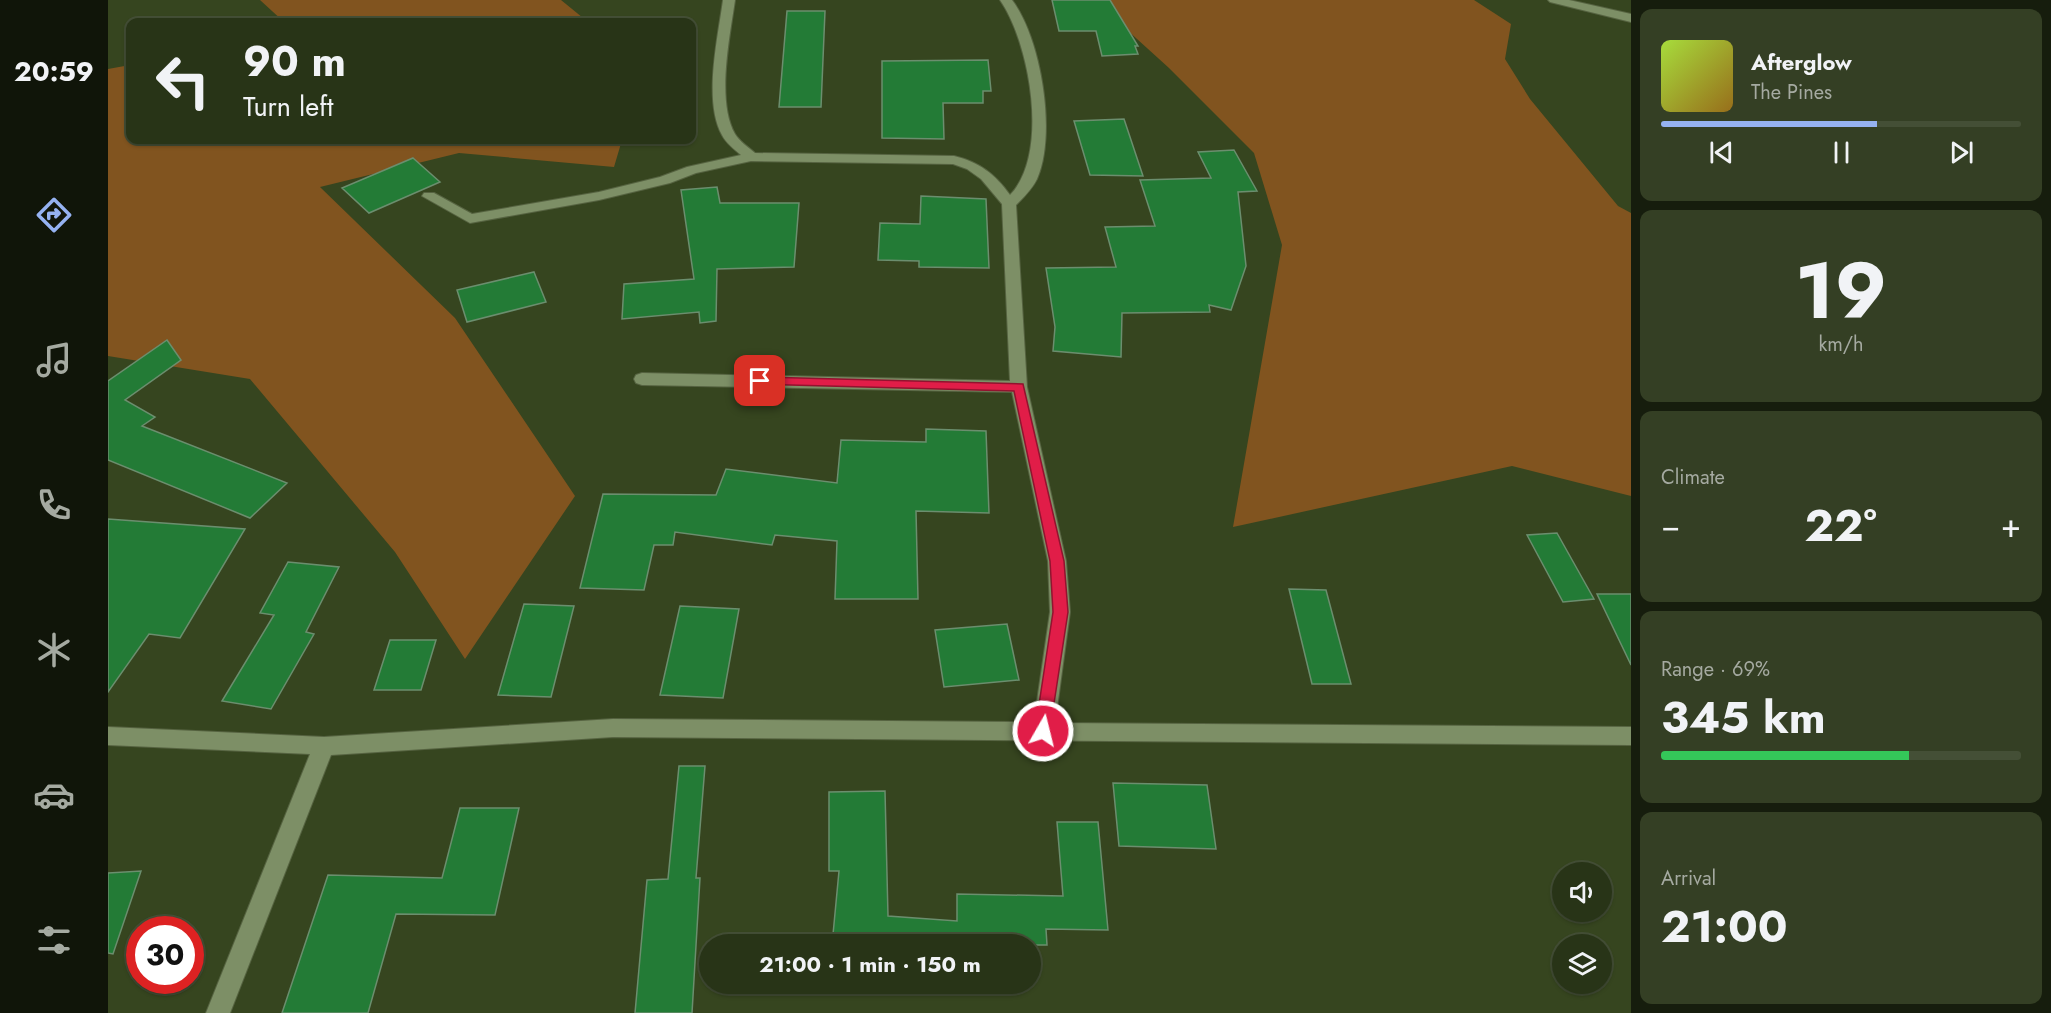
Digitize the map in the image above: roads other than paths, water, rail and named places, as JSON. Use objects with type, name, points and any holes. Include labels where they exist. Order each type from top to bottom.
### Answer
[{"type":"street","points":[[729,0],[720,82],[724,119],[728,134],[751,157]]},
{"type":"street","points":[[1006,0],[1023,28],[1034,68],[1039,111],[1035,164],[1030,180],[1009,204]]},
{"type":"street","points":[[1554,0],[1631,18]]},
{"type":"street","points":[[429,196],[470,219],[609,194],[665,180],[692,170],[751,157],[954,160],[971,164],[985,172],[996,183],[1009,204],[1019,387],[1057,561],[1060,612],[1043,731]]},
{"type":"street","points":[[642,379],[1019,387]]},
{"type":"street","points":[[108,736],[324,746],[614,728],[1631,735]]},
{"type":"street","points":[[218,1013],[324,746]]}]
